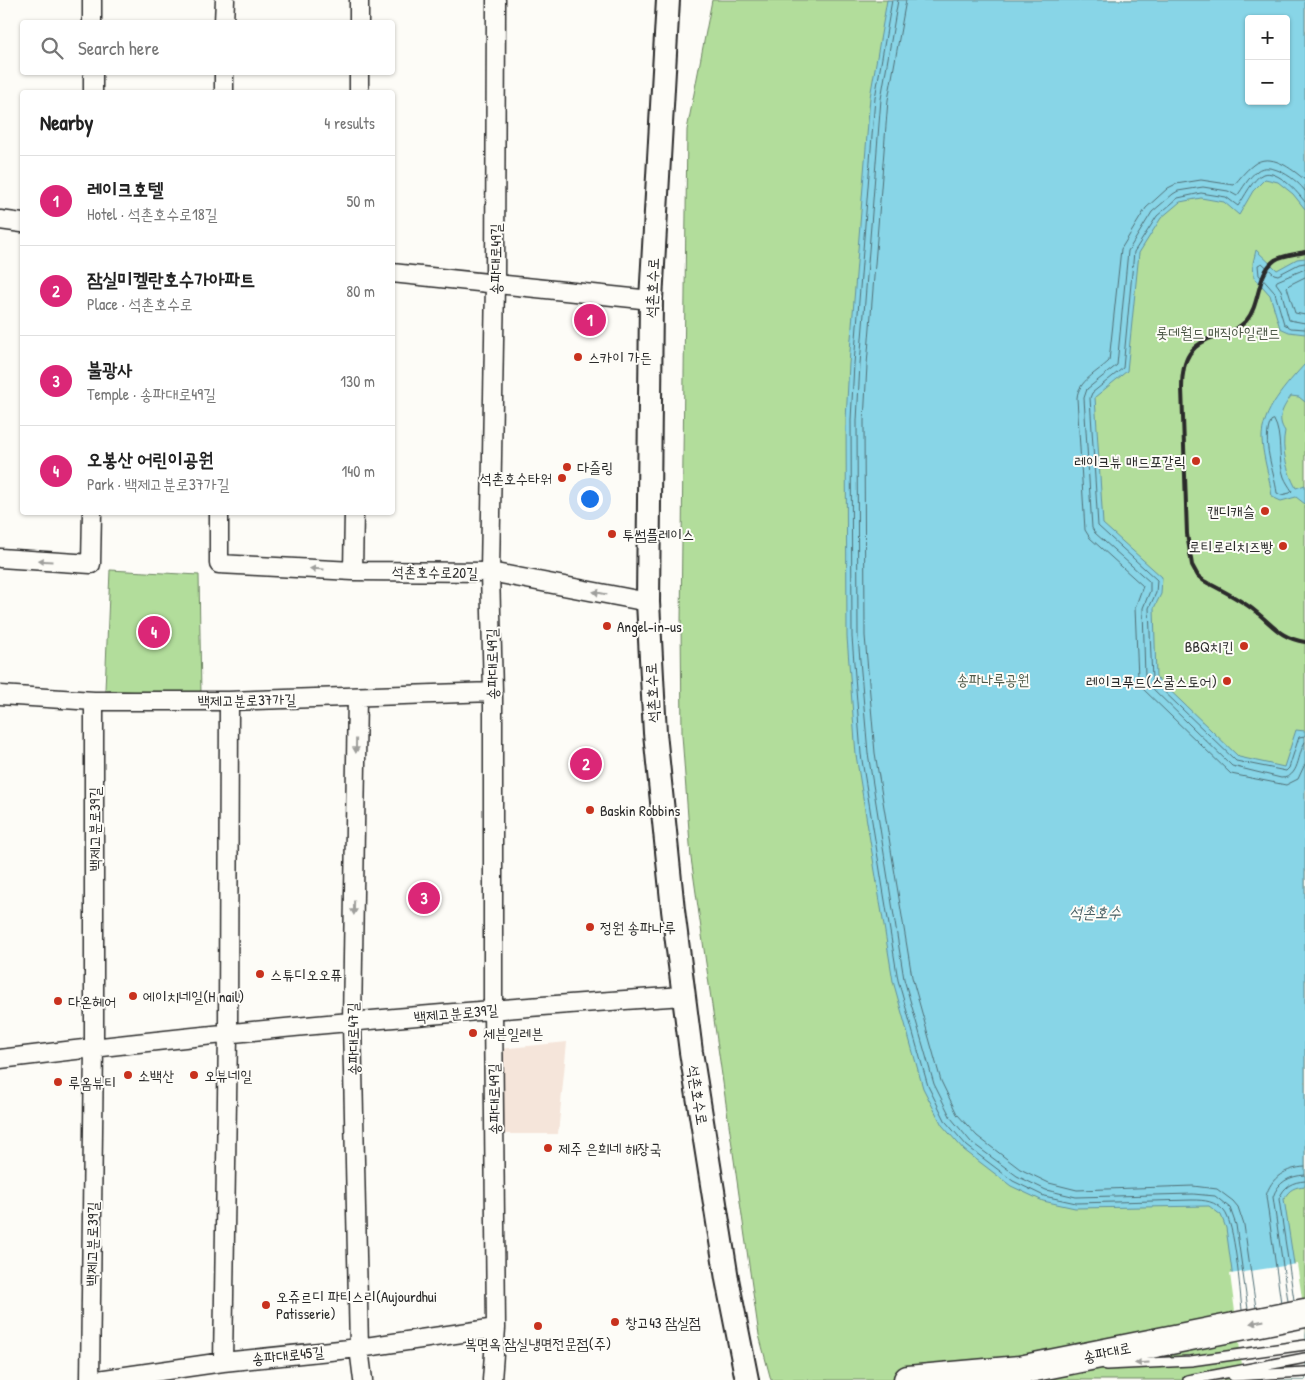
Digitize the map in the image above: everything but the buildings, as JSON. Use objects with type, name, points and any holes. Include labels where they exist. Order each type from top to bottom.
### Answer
[{"type":"main road","name":"송파대로","points":[[908,1380],[1020,1370],[1189,1348],[1305,1313]]},
{"type":"street","points":[[92,0],[92,20]]},
{"type":"street","points":[[224,0],[224,20]]},
{"type":"street","points":[[359,0],[359,20]]},
{"type":"street","name":"송파대로49길","points":[[492,1380],[496,1328],[493,692],[490,572],[495,283],[496,0]]},
{"type":"street","name":"석촌호수로","points":[[668,0],[651,300],[648,602],[655,733],[672,900],[691,1052],[727,1279],[747,1380]]},
{"type":"street","points":[[93,75],[93,90]]},
{"type":"street","points":[[224,75],[224,90]]},
{"type":"street","points":[[359,75],[359,90]]},
{"type":"street","points":[[0,220],[20,223]]},
{"type":"street","points":[[395,273],[651,300]]},
{"type":"street","points":[[0,558],[91,564],[92,515]]},
{"type":"street","name":"석촌호수로20길","points":[[219,515],[219,564],[353,571],[490,572],[648,602]]},
{"type":"street","points":[[353,571],[354,515]]},
{"type":"street","name":"백제고분로37가길","points":[[0,695],[94,701],[229,701],[493,692]]},
{"type":"street","name":"송파대로47길","points":[[357,697],[352,1023],[359,1348],[363,1380]]},
{"type":"street","name":"백제고분로39길","points":[[90,1380],[94,1047],[94,701]]},
{"type":"street","points":[[223,1362],[228,1034],[229,701]]},
{"type":"street","name":"백제고분로39길","points":[[0,1059],[94,1047],[493,1009],[684,996]]},
{"type":"street","points":[[359,1348],[496,1328]]},
{"type":"street","name":"송파대로45길","points":[[98,1380],[223,1362],[359,1348]]},
{"type":"lane","points":[[1020,1370],[1092,1366],[1189,1348],[1305,1345]]},
{"type":"lane","points":[[1191,1379],[1305,1358]]},
{"type":"lane","points":[[1191,1379],[1305,1372]]},
{"type":"shaded area","points":[[567,1042],[558,1134],[501,1134],[500,1049]]},
{"type":"green space","name":"송파나루공원","points":[[712,0],[1305,0],[1305,1380],[771,1380],[759,1335],[691,858],[682,735],[681,622],[687,130]]},
{"type":"green space","points":[[110,570],[199,575],[201,695],[105,690]]},
{"type":"water","name":"석촌호수","points":[[887,0],[1305,0],[1305,209],[1293,194],[1278,182],[1265,179],[1253,191],[1239,215],[1224,202],[1201,198],[1180,202],[1161,218],[1139,253],[1127,371],[1095,397],[1103,524],[1162,577],[1161,594],[1154,608],[1156,677],[1239,757],[1284,767],[1296,730],[1305,731],[1305,1186],[1293,1189],[1284,1199],[1305,1335],[1305,1380],[1247,1380],[1226,1228],[1221,1215],[1209,1206],[1075,1208],[1043,1201],[1011,1186],[964,1150],[942,1125],[923,1088],[893,981],[856,755],[847,637],[846,420],[870,97]]},
{"type":"water","points":[[1256,250],[1277,270],[1297,259],[1305,258],[1305,334],[1289,332],[1280,328],[1270,295],[1254,277],[1253,263]]},
{"type":"water","points":[[1305,364],[1305,402],[1299,397],[1291,396],[1283,409],[1281,422],[1285,431],[1284,453],[1290,475],[1296,488],[1305,485],[1305,504],[1296,497],[1281,501],[1272,497],[1262,440],[1263,429],[1270,408],[1283,389]]},
{"type":"pier","points":[[1297,1264],[1305,1319],[1305,1380],[1244,1380],[1230,1274]]},
{"type":"railway","points":[[1305,252],[1278,258],[1269,266],[1261,281],[1251,314],[1246,321],[1234,330],[1209,339],[1195,348],[1186,360],[1182,377],[1187,534],[1192,565],[1198,576],[1204,581],[1255,611],[1289,638],[1305,642]]},
{"type":"place","name":"레이크호텔","points":[[590,320]]},
{"type":"place","name":"스카이 가든","points":[[578,357]]},
{"type":"place","name":"레이크뷰 매드포갈릭","points":[[1196,461]]},
{"type":"place","name":"다즐링","points":[[567,467]]},
{"type":"place","name":"석촌호수타워","points":[[562,478]]},
{"type":"place","name":"캔디캐슬","points":[[1265,511]]},
{"type":"place","name":"투썸플레이스","points":[[612,534]]},
{"type":"place","name":"로티로리치즈빵","points":[[1283,546]]},
{"type":"place","name":"Angel-in-us","points":[[607,626]]},
{"type":"place","name":"오봉산 어린이공원","points":[[154,632]]},
{"type":"place","name":"BBQ치킨","points":[[1244,646]]},
{"type":"place","name":"레이크푸드(스쿨스토어)","points":[[1227,681]]},
{"type":"place","name":"잠실미켈란호수가아파트","points":[[586,764]]},
{"type":"place","name":"Baskin Robbins","points":[[590,810]]},
{"type":"place","name":"불광사","points":[[424,898]]},
{"type":"place","name":"정원 송파나루","points":[[590,927]]},
{"type":"place","name":"스튜디오오퓨","points":[[260,974]]},
{"type":"place","name":"에이치네일(H nail)","points":[[133,996]]},
{"type":"place","name":"다온헤어","points":[[58,1001]]},
{"type":"place","name":"세븐일레븐","points":[[473,1033]]},
{"type":"place","name":"소백산","points":[[128,1075]]},
{"type":"place","name":"오뷰네일","points":[[194,1075]]},
{"type":"place","name":"루옴뷰티","points":[[58,1082]]},
{"type":"place","name":"제주 은희네 해장국","points":[[548,1148]]},
{"type":"place","name":"오쥬르디 파티스리(Aujourdhui Patisserie)","points":[[266,1305]]},
{"type":"place","name":"창고43 잠실점","points":[[615,1322]]},
{"type":"place","name":"복면옥 잠실냉면전문점(주)","points":[[538,1326]]},
{"type":"park label","name":"롯데월드 매직아일랜드","points":[[1218,332]]}]
